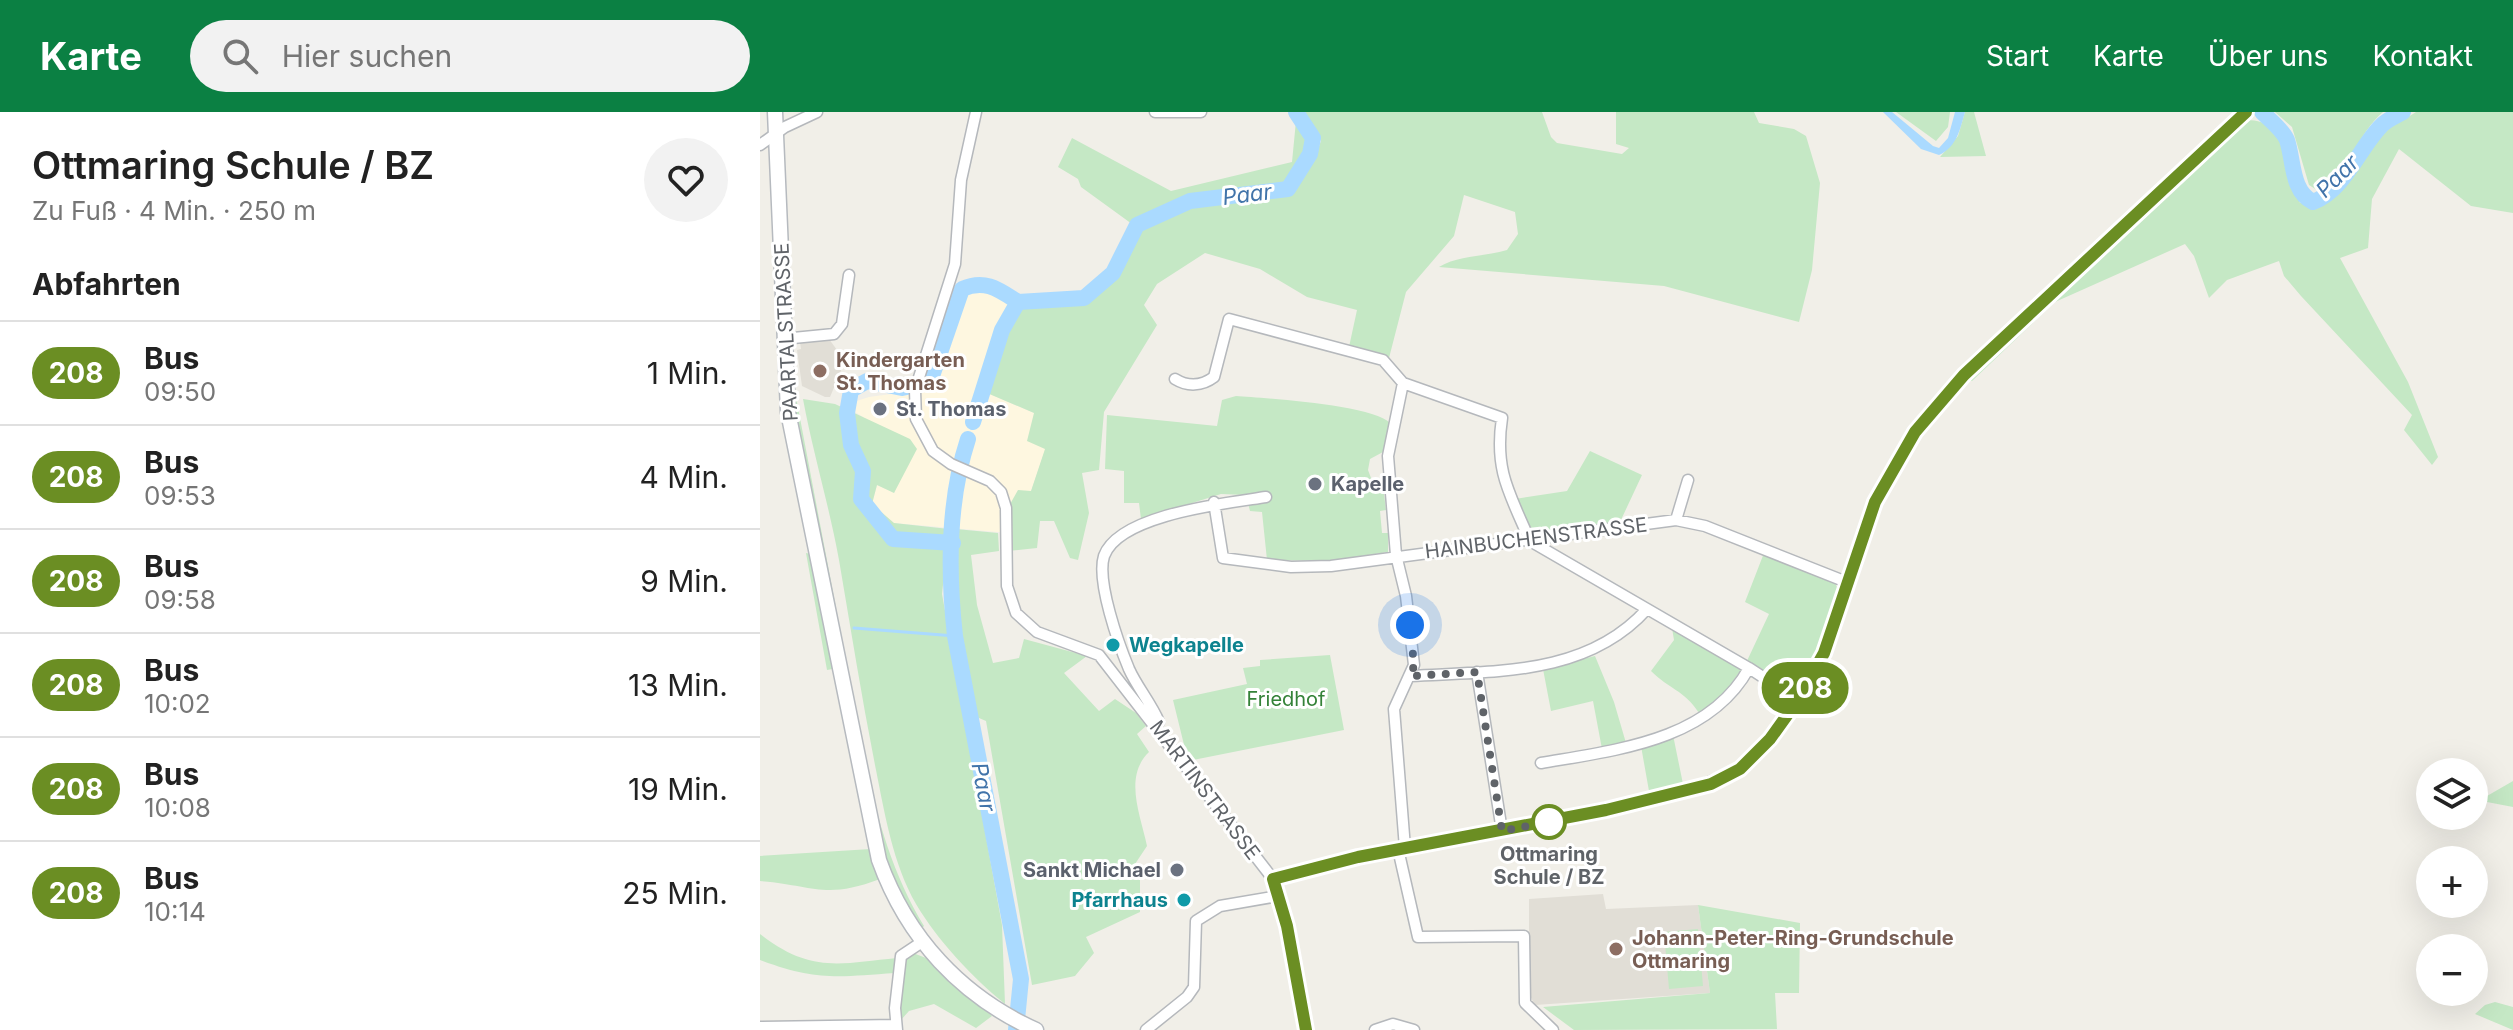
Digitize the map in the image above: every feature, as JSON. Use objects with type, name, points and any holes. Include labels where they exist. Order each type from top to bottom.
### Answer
[{"type":"main road","name":"PAARTALSTRASSE","points":[[775,112],[788,412],[879,860],[905,918],[946,970],[1005,1016],[1036,1030]]},
{"type":"street","points":[[760,143],[817,112]]},
{"type":"street","name":"MARTINSTRASSE","points":[[976,112],[961,180],[955,264],[915,390],[916,419],[925,441],[951,464],[990,481],[1001,492],[1006,508],[1007,586],[1016,613],[1037,632],[1099,655],[1273,879],[1306,1030]]},
{"type":"street","points":[[1155,112],[1201,112]]},
{"type":"street","points":[[1273,879],[1402,849],[1685,792],[1729,776],[1755,757],[1798,700],[1824,653],[1875,502],[1915,432],[1964,375],[2245,113]]},
{"type":"street","points":[[783,339],[834,334],[842,324],[849,275]]},
{"type":"street","points":[[1175,379],[1185,385],[1206,383],[1214,377],[1229,319],[1383,360],[1403,383],[1502,418],[1498,460],[1512,505],[1530,541],[1749,668],[1798,700]]},
{"type":"street","points":[[1403,383],[1388,456],[1396,555],[1413,648],[1411,676],[1394,709],[1402,849],[1414,931],[1418,937],[1524,936],[1525,1003],[1553,1030]]},
{"type":"street","name":"HAINBUCHENSTRASSE","points":[[1676,520],[1688,480]]},
{"type":"street","points":[[1168,742],[1129,670],[1104,585],[1103,559],[1107,549],[1130,531],[1214,502],[1266,497]]},
{"type":"street","name":"HAINBUCHENSTRASSE","points":[[1214,502],[1223,558],[1291,567],[1331,566],[1676,520],[1705,526],[1849,583]]},
{"type":"street","points":[[1411,676],[1477,672],[1581,657],[1608,644],[1647,609]]},
{"type":"street","points":[[1541,763],[1632,747],[1694,722],[1720,706],[1739,686],[1749,668]]},
{"type":"street","points":[[1477,672],[1502,831]]},
{"type":"street","points":[[1146,1030],[1187,997],[1194,987],[1196,921],[1220,906],[1278,896]]},
{"type":"street","points":[[760,1027],[897,1028],[901,956],[922,942]]},
{"type":"street","points":[[1375,1030],[1393,1024],[1414,1030]]},
{"type":"shaded area","points":[[988,290],[1010,303],[978,389],[1034,413],[1046,448],[1031,491],[1009,533],[894,523],[872,504],[877,485],[895,493],[863,417],[844,405],[869,397],[906,392],[938,377],[965,292]]},
{"type":"shaded area","name":"Kindergarten St. Thomas","points":[[829,339],[845,361],[830,397],[825,397],[802,386],[797,350],[801,349],[800,342]]},
{"type":"shaded area","name":"Johann-Peter-Ring-Grundschule Ottmaring","points":[[1603,894],[1606,909],[1698,905],[1710,993],[1535,1005],[1529,994],[1529,899]]},
{"type":"green space","points":[[1305,112],[1542,112],[1551,137],[1557,143],[1622,154],[1629,148],[1616,144],[1616,112],[1754,112],[1759,123],[1794,129],[1806,136],[1820,183],[1812,270],[1799,322],[1664,286],[1439,267],[1455,260],[1507,250],[1518,234],[1515,212],[1464,195],[1454,236],[1406,292],[1389,358],[1349,347],[1357,310],[1307,297],[1260,269],[1205,253],[1157,284],[1144,305],[1157,325],[1104,412],[1099,470],[1082,473],[1089,513],[1078,560],[1070,558],[1054,521],[1040,521],[1037,548],[1008,551],[1009,506],[1018,490],[1031,491],[1045,449],[1027,441],[1034,413],[987,393],[1015,309],[1089,299],[1116,277],[1142,221],[1132,224],[1081,187],[1078,179],[1058,167],[1072,138],[1171,191],[1292,162],[1296,121],[1309,138],[1306,157],[1315,157],[1321,141]]},
{"type":"green space","points":[[1896,112],[1950,112],[1948,127],[1936,141]]},
{"type":"green space","points":[[1965,112],[1974,112],[1986,156],[1940,157],[1958,136]]},
{"type":"green space","points":[[2275,112],[2383,112],[2366,131],[2338,173],[2317,190],[2309,185],[2292,127]]},
{"type":"green space","points":[[2416,112],[2513,112],[2513,213],[2471,206],[2399,149],[2372,199],[2368,248],[2340,258],[2408,382],[2438,457],[2432,465],[2404,430],[2412,415],[2301,296],[2284,276],[2279,261],[2227,280],[2209,298],[2194,256],[2185,244],[2055,302],[1972,381],[1967,380],[2244,121],[2258,121],[2278,137],[2300,203],[2315,202],[2328,196],[2348,177],[2383,132]]},
{"type":"green space","points":[[1236,396],[1341,407],[1363,411],[1390,423],[1383,452],[1370,459],[1368,470],[1371,478],[1382,478],[1386,510],[1380,511],[1382,533],[1388,533],[1388,552],[1330,561],[1267,560],[1262,512],[1250,511],[1246,495],[1221,494],[1141,519],[1139,503],[1124,503],[1124,471],[1105,469],[1107,415],[1217,426],[1222,400]]},
{"type":"green space","points":[[790,397],[796,397],[874,800],[894,865],[924,926],[921,929],[885,866]]},
{"type":"green space","points":[[803,399],[835,404],[910,439],[917,449],[894,493],[877,485],[872,504],[894,523],[949,529],[942,594],[1002,925],[1005,1004],[945,945],[916,904],[896,856],[871,744],[835,540]]},
{"type":"green space","points":[[1590,451],[1642,475],[1620,522],[1535,535],[1515,499],[1567,491]]},
{"type":"green space","points":[[956,529],[998,533],[999,551],[971,555],[977,605],[993,663],[1019,658],[1024,639],[1087,656],[1064,673],[1099,711],[1115,699],[1136,713],[1146,726],[1137,734],[1149,752],[1141,762],[1135,785],[1147,846],[1133,867],[1140,880],[1140,912],[1086,937],[1094,953],[1075,976],[1032,985],[986,721],[972,715],[951,599]]},
{"type":"green space","points":[[806,553],[815,555],[838,668],[827,670]]},
{"type":"green space","points":[[1764,553],[1835,583],[1838,589],[1816,652],[1797,687],[1789,687],[1746,663],[1769,614],[1745,602]]},
{"type":"green space","points":[[1672,628],[1741,670],[1721,698],[1699,713],[1687,699],[1651,671],[1674,640]]},
{"type":"green space","name":"Friedhof","points":[[1330,655],[1344,730],[1188,761],[1173,700],[1247,684],[1243,668],[1260,666],[1260,660]]},
{"type":"green space","points":[[1595,656],[1614,702],[1626,743],[1602,749],[1593,701],[1551,711],[1543,669]]},
{"type":"green space","points":[[1673,735],[1683,784],[1649,791],[1641,746]]},
{"type":"green space","points":[[2513,781],[2513,807],[2488,802],[2488,795]]},
{"type":"green space","points":[[871,849],[880,879],[861,885],[832,890],[760,881],[760,856]]},
{"type":"green space","points":[[1698,905],[1800,923],[1799,993],[1775,993],[1777,1029],[1574,1030],[1543,1007],[1710,993]]},
{"type":"green space","points":[[1698,929],[1703,986],[1669,989],[1664,932]]},
{"type":"green space","points":[[760,934],[794,955],[825,963],[897,958],[895,973],[827,976],[780,967],[760,960]]},
{"type":"green space","points":[[913,953],[926,958],[992,1016],[976,1028],[934,1004],[909,1011],[900,1021],[898,968],[901,956]]},
{"type":"green space","points":[[2495,1002],[2513,1007],[2513,1030],[2475,1014]]},
{"type":"water","points":[[1883,112],[1892,112],[1939,148],[1948,138],[1955,112],[1965,112],[1954,142],[1939,155],[1921,149]]},
{"type":"waterway","name":"Paar","points":[[973,422],[1002,330],[1018,302],[1084,298],[1113,273],[1137,225],[1190,201],[1288,189],[1310,154],[1313,138],[1296,112]]},
{"type":"waterway","name":"Paar","points":[[2262,112],[2285,136],[2297,183],[2313,202],[2343,178],[2383,124],[2403,112]]},
{"type":"waterway","name":"Paar","points":[[953,543],[893,539],[861,499],[863,471],[851,445],[847,413],[851,390],[867,381],[902,388],[930,382],[962,289],[985,285],[1018,302]]},
{"type":"waterway","name":"Paar","points":[[968,439],[953,512],[953,612],[955,636],[1021,979],[1016,1030]]},
{"type":"waterway","points":[[854,628],[955,636]]},
{"type":"bus line","name":"208","points":[[1306,1030],[1287,926],[1273,879],[1358,857],[1521,828],[1685,792],[1711,784],[1740,769],[1770,739],[1798,700],[1824,653],[1875,502],[1889,472],[1915,432],[1964,375],[2246,112]]},
{"type":"place","name":"Kindergarten St. Thomas","points":[[820,371]]},
{"type":"place","name":"St. Thomas","points":[[880,409]]},
{"type":"place","name":"Kapelle","points":[[1315,484]]},
{"type":"place","name":"Wegkapelle","points":[[1113,645]]},
{"type":"place","name":"Ottmaring Schule / BZ","points":[[1549,822]]},
{"type":"place","name":"Sankt Michael","points":[[1177,870]]},
{"type":"place","name":"Pfarrhaus","points":[[1184,900]]},
{"type":"place","name":"Johann-Peter-Ring-Grundschule Ottmaring","points":[[1616,949]]},
{"type":"route","points":[[1410,625],[1414,665],[1411,676],[1477,672],[1502,831],[1553,821],[1549,822]]}]
